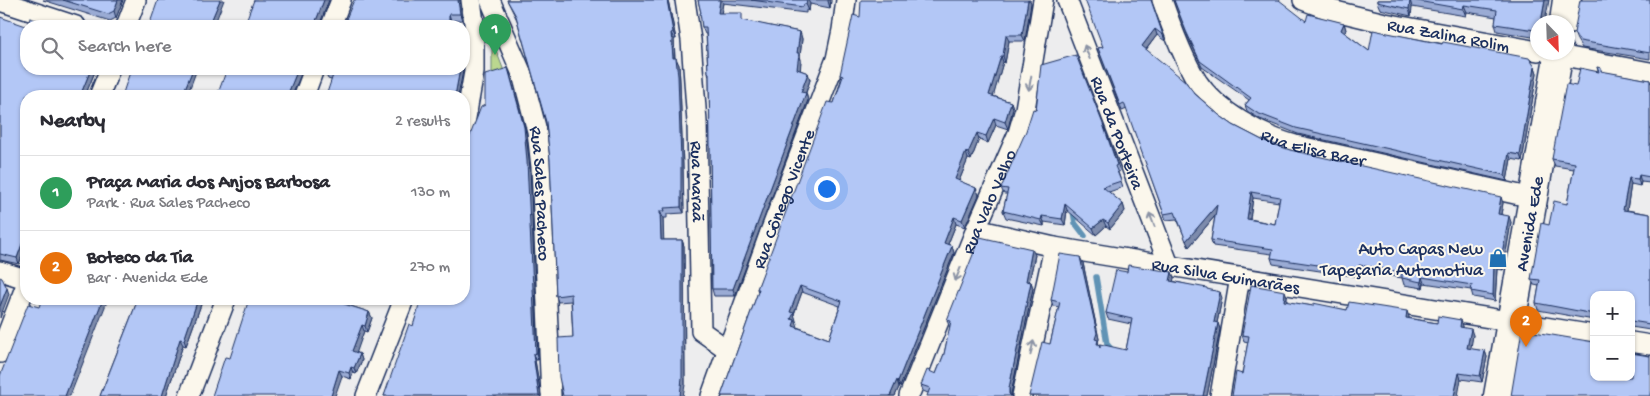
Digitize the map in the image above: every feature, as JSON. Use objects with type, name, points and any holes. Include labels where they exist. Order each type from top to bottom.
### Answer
[{"type":"main road","points":[[1565,15],[1567,0]]},
{"type":"main road","name":"Avenida Ede","points":[[1498,396],[1533,198],[1549,60]]},
{"type":"street","points":[[128,20],[136,0]]},
{"type":"street","points":[[333,20],[341,0]]},
{"type":"street","points":[[470,94],[474,72],[474,23],[471,0]]},
{"type":"street","name":"Rua Sales Pacheco","points":[[490,0],[522,74],[537,131],[541,167],[551,396]]},
{"type":"street","name":"Rua Maraã","points":[[685,0],[691,40],[697,122],[701,331],[728,350]]},
{"type":"street","name":"Rua Cônego Vicente","points":[[711,396],[770,232],[836,59],[846,0]]},
{"type":"street","name":"Rua Valo Velho","points":[[909,396],[976,229],[1018,133],[1025,109],[1043,0]]},
{"type":"street","name":"Rua da Porteira","points":[[1067,0],[1169,265]]},
{"type":"street","name":"Rua Elisa Baer","points":[[1162,0],[1173,31],[1197,80],[1206,92],[1225,109],[1265,135],[1295,145],[1533,198]]},
{"type":"street","name":"Rua Zalina Rolim","points":[[1302,0],[1327,9],[1385,23],[1530,49]]},
{"type":"street","points":[[0,1],[58,20]]},
{"type":"street","name":"Rua Zalina Rolim","points":[[1575,58],[1650,72]]},
{"type":"street","points":[[101,90],[108,75]]},
{"type":"street","points":[[306,90],[312,75]]},
{"type":"street","name":"Rua Silva Guimarães","points":[[976,229],[1054,247],[1590,334]]},
{"type":"street","points":[[1022,396],[1054,247]]},
{"type":"street","points":[[0,271],[20,277]]},
{"type":"street","points":[[1220,396],[1240,278]]},
{"type":"street","points":[[0,353],[20,301]]},
{"type":"street","points":[[189,396],[224,305]]},
{"type":"street","points":[[366,396],[402,305]]},
{"type":"street","points":[[1635,343],[1650,345]]},
{"type":"green space","points":[[492,40],[504,71],[492,75]]},
{"type":"building","points":[[63,0],[118,0],[114,11],[108,14]]},
{"type":"building","points":[[158,0],[220,0],[212,20],[151,20]]},
{"type":"building","points":[[254,0],[324,0],[316,20],[246,20]]},
{"type":"building","points":[[354,0],[458,0],[460,14],[449,14],[449,20],[346,19]]},
{"type":"building","points":[[507,0],[667,0],[673,32],[671,33],[673,58],[676,58],[678,76],[681,207],[664,208],[665,211],[660,211],[661,240],[682,240],[682,378],[680,396],[563,396],[559,377],[558,338],[573,337],[571,294],[556,296],[550,160],[546,122],[516,16]]},
{"type":"building","points":[[698,0],[720,0],[718,13],[742,13],[742,20],[800,32],[797,69],[808,73],[801,92],[806,93],[733,289],[712,289],[709,73],[706,27],[702,27]]},
{"type":"building","points":[[751,0],[807,0],[803,7]]},
{"type":"building","points":[[861,0],[1028,0],[1022,35],[1006,35],[1003,56],[1001,56],[989,95],[1011,102],[1005,122],[994,118],[986,136],[977,133],[968,153],[966,152],[955,179],[976,188],[962,220],[954,217],[944,243],[952,246],[898,381],[890,396],[721,396],[759,289],[757,289],[827,102],[834,103],[843,76],[840,75],[853,15],[860,17]],"holes":[[[800,286],[842,301],[829,339],[793,326],[795,320],[791,319],[794,313],[790,312]]]},
{"type":"building","points":[[1085,0],[1151,0],[1163,35],[1155,29],[1142,46],[1185,81],[1195,94],[1233,125],[1262,140],[1290,150],[1501,197],[1498,214],[1509,216],[1500,264],[1494,262],[1493,295],[1471,291],[1472,285],[1422,277],[1421,282],[1402,278],[1402,272],[1359,265],[1358,271],[1271,258],[1273,249],[1211,240],[1217,205],[1186,241],[1175,212],[1164,214],[1124,103],[1120,105],[1098,48],[1103,47]],"holes":[[[1251,192],[1280,197],[1275,224],[1247,219]]]},
{"type":"building","points":[[1174,0],[1279,0],[1306,21],[1308,14],[1344,23],[1341,30],[1369,51],[1373,30],[1442,44],[1443,42],[1529,58],[1535,67],[1520,155],[1509,153],[1505,175],[1296,128],[1257,113],[1245,105],[1251,98],[1200,61]]},
{"type":"building","points":[[1377,0],[1410,0],[1409,9],[1377,2]]},
{"type":"building","points":[[1412,0],[1545,0],[1542,15],[1530,15],[1530,29],[1495,24],[1497,10],[1464,5],[1463,9]]},
{"type":"building","points":[[1580,0],[1650,0],[1650,53],[1580,41],[1575,34]]},
{"type":"building","points":[[0,17],[20,24],[20,75],[89,75],[82,90],[20,90],[20,250],[17,258],[0,254]]},
{"type":"building","points":[[1076,55],[1103,124],[1121,181],[1103,187],[1123,204],[1108,223],[1103,220],[1093,228],[1065,204],[1062,219],[1042,216],[1041,220],[1003,211],[1008,189],[1001,188],[1026,131],[1033,109],[1036,110],[1041,65]]},
{"type":"building","points":[[1597,67],[1601,68],[1601,71],[1650,80],[1650,177],[1639,175],[1638,179],[1629,178],[1623,210],[1650,214],[1650,324],[1635,322],[1635,291],[1590,291],[1590,313],[1536,303],[1540,280],[1531,279],[1541,223],[1549,225],[1554,201],[1567,204],[1575,163],[1552,159],[1566,84],[1576,86],[1580,68],[1599,72]]},
{"type":"building","points":[[508,68],[524,127],[536,353],[533,354],[539,396],[384,396],[409,324],[413,326],[419,305],[470,305],[470,135],[481,107],[485,105],[485,75]]},
{"type":"building","points":[[129,75],[191,75],[184,90],[124,90]]},
{"type":"building","points":[[225,75],[296,75],[289,90],[219,90]]},
{"type":"building","points":[[333,75],[459,75],[456,90],[328,90]]},
{"type":"building","points":[[980,237],[1032,249],[1026,281],[1031,282],[1009,388],[1011,396],[927,396],[930,388],[921,385],[927,370],[936,374],[944,354],[951,321],[947,320]]},
{"type":"building","points":[[1060,254],[1080,257],[1097,333],[1095,339],[1098,340],[1097,344],[1099,344],[1100,348],[1100,344],[1126,350],[1132,319],[1106,313],[1116,270],[1127,272],[1128,265],[1172,272],[1170,281],[1220,292],[1214,322],[1218,323],[1203,396],[1029,396],[1042,342],[1050,344],[1060,302],[1051,300]]},
{"type":"building","points":[[0,277],[7,288],[0,306]]},
{"type":"building","points":[[1251,285],[1285,291],[1284,301],[1313,306],[1313,303],[1347,310],[1349,302],[1407,311],[1406,318],[1437,323],[1438,316],[1461,320],[1460,327],[1471,329],[1467,348],[1485,351],[1480,376],[1459,373],[1454,396],[1232,396],[1236,372],[1242,374],[1249,336],[1242,335]]},
{"type":"building","points":[[28,305],[39,307],[40,305],[101,305],[65,396],[0,396],[0,376]]},
{"type":"building","points":[[136,305],[196,305],[184,340],[180,339],[162,396],[100,396]]},
{"type":"building","points":[[247,305],[347,305],[369,312],[365,326],[362,325],[352,351],[360,354],[354,368],[351,367],[349,373],[339,370],[331,396],[212,396],[225,357],[230,358]]},
{"type":"building","points":[[1522,330],[1590,341],[1590,381],[1635,381],[1635,354],[1650,356],[1650,396],[1511,396]]},
{"type":"waterway","points":[[1073,211],[1075,223],[1085,236]]},
{"type":"waterway","points":[[1096,277],[1107,344],[1114,352]]},
{"type":"place","name":"Praça Maria dos Anjos Barbosa","points":[[495,55]]},
{"type":"place","name":"Auto Capas New Tapeçaria Automotiva","points":[[1498,258]]},
{"type":"place","name":"Boteco da Tia","points":[[1526,347]]}]
